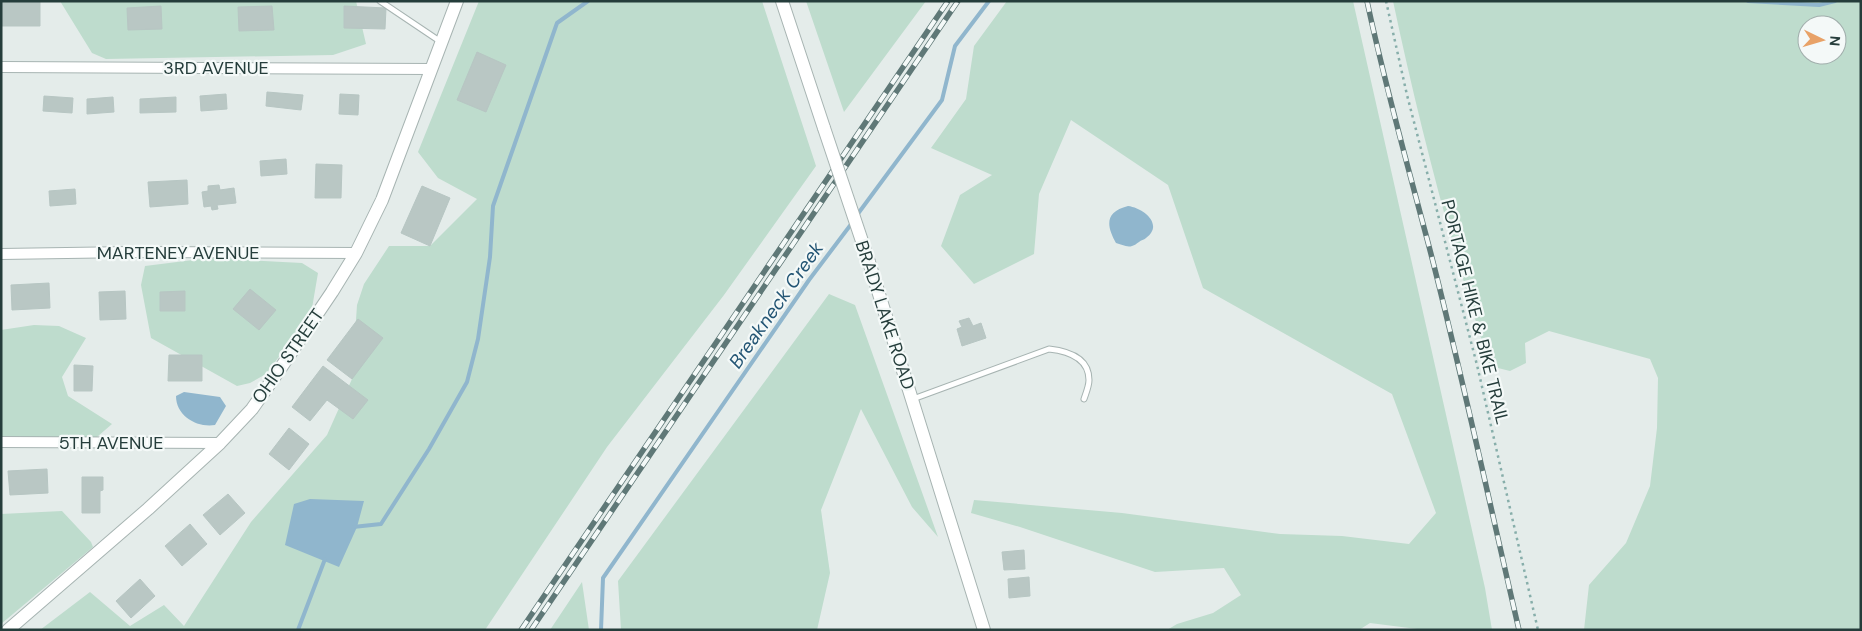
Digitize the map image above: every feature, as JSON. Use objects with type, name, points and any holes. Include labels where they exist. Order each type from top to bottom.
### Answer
[{"type":"street","name":"OHIO STREET","points":[[8,630],[148,510],[220,443],[252,409],[356,254],[382,200],[457,1]]},
{"type":"street","name":"BRADY LAKE ROAD","points":[[782,1],[869,262],[984,630]]},
{"type":"street","name":"3RD AVENUE","points":[[1,67],[431,69]]},
{"type":"street","name":"MARTENEY AVENUE","points":[[1,254],[132,252],[356,254]]},
{"type":"street","name":"5TH AVENUE","points":[[1,442],[220,443]]},
{"type":"lane","points":[[380,1],[441,42]]},
{"type":"lane","points":[[912,399],[1048,349],[1061,350],[1076,355],[1085,365],[1089,380],[1084,399]]},
{"type":"path","name":"PORTAGE HIKE & BIKE TRAIL","points":[[1386,1],[1407,95],[1477,365],[1538,630]]},
{"type":"green space","points":[[60,1],[356,1],[366,44],[333,55],[106,59],[92,53]]},
{"type":"green space","points":[[479,1],[762,1],[816,166],[724,295],[607,447],[485,630],[40,630],[90,592],[130,626],[164,605],[184,626],[251,522],[327,435],[352,379],[357,305],[364,284],[389,246],[430,246],[477,199],[438,178],[418,152]]},
{"type":"green space","points":[[806,1],[926,1],[844,112]]},
{"type":"green space","points":[[1007,1],[1353,1],[1485,588],[1492,630],[1425,630],[1370,623],[1359,630],[1167,630],[1177,624],[1213,613],[1241,595],[1224,568],[1155,572],[1020,527],[971,513],[974,500],[1122,513],[1280,534],[1342,536],[1409,544],[1436,513],[1392,394],[1203,288],[1168,185],[1071,120],[1039,194],[1034,254],[974,284],[941,246],[960,195],[992,175],[931,148],[966,99],[974,46]]},
{"type":"green space","points":[[1393,1],[1861,1],[1861,630],[1584,630],[1589,585],[1626,543],[1650,486],[1657,428],[1658,378],[1650,359],[1549,331],[1525,343],[1526,363],[1510,371],[1490,366],[1449,230],[1425,139]]},
{"type":"green space","points":[[209,258],[302,263],[318,273],[311,314],[266,374],[250,383],[237,386],[151,338],[141,285],[145,266]]},
{"type":"green space","points":[[829,294],[855,305],[938,537],[912,507],[861,409],[821,510],[830,573],[817,630],[621,630],[618,581]]},
{"type":"green space","points":[[34,325],[59,326],[86,338],[62,377],[68,396],[112,424],[97,437],[1,436],[1,330]]},
{"type":"green space","points":[[62,511],[91,542],[93,547],[1,624],[1,514]]},
{"type":"green space","points":[[582,582],[589,630],[550,630]]},
{"type":"water","points":[[1128,206],[1140,210],[1150,218],[1153,228],[1145,239],[1135,245],[1126,246],[1116,243],[1109,225],[1111,216],[1115,212]]},
{"type":"water","points":[[184,392],[220,397],[226,406],[215,425],[201,425],[184,415],[177,403],[176,396]]},
{"type":"water","points":[[310,499],[364,501],[357,527],[339,567],[285,545],[294,504]]},
{"type":"building","points":[[40,1],[40,26],[2,26],[2,2]]},
{"type":"building","points":[[161,6],[162,29],[128,30],[127,8]]},
{"type":"building","points":[[272,6],[274,30],[239,31],[238,7]]},
{"type":"building","points":[[344,6],[386,8],[385,29],[344,28]]},
{"type":"building","points":[[477,52],[506,65],[486,112],[457,100]]},
{"type":"building","points":[[267,92],[303,95],[301,110],[266,106]]},
{"type":"building","points":[[226,94],[227,109],[201,111],[200,96]]},
{"type":"building","points":[[340,94],[359,95],[358,115],[339,114]]},
{"type":"building","points":[[44,96],[73,98],[72,113],[43,111]]},
{"type":"building","points":[[113,97],[114,112],[87,114],[87,99]]},
{"type":"building","points":[[176,97],[176,112],[140,113],[140,99]]},
{"type":"building","points":[[286,159],[287,174],[261,176],[260,161]]},
{"type":"building","points":[[316,164],[342,165],[341,198],[315,198]]},
{"type":"building","points":[[187,180],[188,204],[150,207],[148,182]]},
{"type":"building","points":[[219,185],[220,190],[234,188],[236,203],[217,205],[218,209],[212,210],[211,206],[204,207],[202,192],[208,191],[208,186]]},
{"type":"building","points":[[422,186],[450,198],[430,246],[401,233]]},
{"type":"building","points":[[75,189],[76,204],[50,206],[49,191]]},
{"type":"building","points":[[49,283],[50,308],[12,310],[11,285]]},
{"type":"building","points":[[250,289],[276,310],[259,330],[233,309]]},
{"type":"building","points":[[125,291],[126,319],[100,320],[99,292]]},
{"type":"building","points":[[185,291],[185,311],[160,311],[160,292]]},
{"type":"building","points":[[969,318],[973,326],[981,323],[986,338],[962,346],[957,329],[962,327],[959,321]]},
{"type":"building","points":[[358,319],[383,338],[352,379],[327,360]]},
{"type":"building","points":[[169,355],[202,355],[202,381],[168,381]]},
{"type":"building","points":[[74,365],[93,366],[92,391],[74,391]]},
{"type":"building","points":[[323,366],[368,400],[353,419],[327,400],[310,421],[292,407]]},
{"type":"building","points":[[289,428],[309,444],[289,470],[269,454]]},
{"type":"building","points":[[47,469],[48,493],[10,495],[8,471]]},
{"type":"building","points":[[82,477],[103,477],[103,490],[100,491],[100,513],[82,513]]},
{"type":"building","points":[[228,494],[245,513],[220,535],[203,515]]},
{"type":"building","points":[[190,524],[207,544],[182,566],[165,546]]},
{"type":"building","points":[[1024,550],[1025,569],[1004,570],[1002,552]]},
{"type":"building","points":[[1029,577],[1030,596],[1009,598],[1008,579]]},
{"type":"building","points":[[140,579],[155,596],[131,618],[116,601]]},
{"type":"waterway","name":"Breakneck Creek","points":[[353,527],[381,524],[429,449],[467,382],[478,339],[490,257],[493,206],[557,23],[588,1]]},
{"type":"waterway","name":"Breakneck Creek","points":[[857,215],[942,100],[955,46],[989,1]]},
{"type":"waterway","name":"Breakneck Creek","points":[[1748,1],[1819,5],[1835,1]]},
{"type":"waterway","name":"Breakneck Creek","points":[[601,630],[603,578],[809,280],[852,223]]},
{"type":"waterway","name":"Breakneck Creek","points":[[298,630],[325,559]]},
{"type":"railway","points":[[521,630],[948,1]]},
{"type":"railway","points":[[531,630],[958,1]]},
{"type":"railway","points":[[1367,1],[1389,96],[1454,348],[1519,630]]}]
